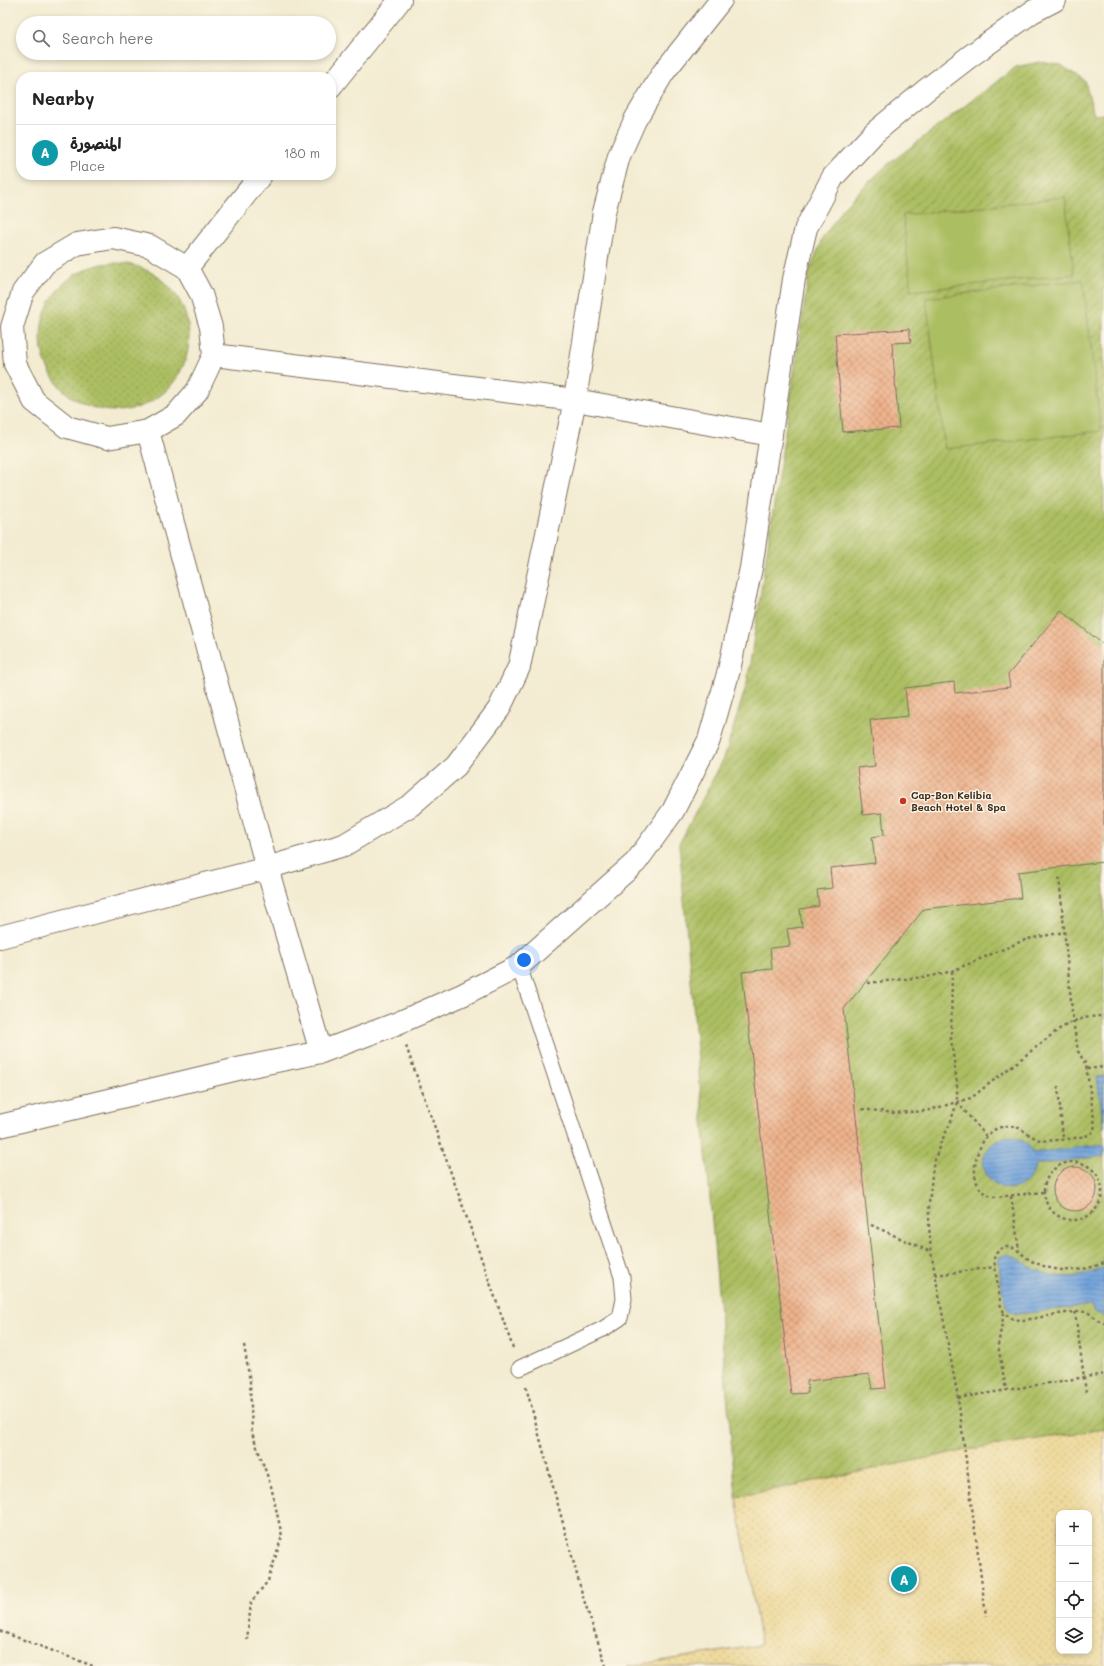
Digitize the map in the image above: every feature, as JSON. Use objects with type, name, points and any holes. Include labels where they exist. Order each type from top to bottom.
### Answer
[{"type":"street","points":[[336,80],[400,0]]},
{"type":"street","points":[[0,937],[267,868],[344,845],[411,805],[456,766],[499,709],[519,667],[575,400],[604,212],[619,156],[634,120],[663,73],[721,0]]},
{"type":"street","points":[[0,1126],[242,1068],[321,1052],[398,1023],[462,995],[519,966],[636,862],[673,811],[709,740],[729,670],[751,568],[794,279],[806,228],[833,177],[874,133],[926,90],[1032,12],[1055,0]]},
{"type":"street","points":[[186,268],[257,180]]},
{"type":"street","points":[[113,238],[150,246],[186,268],[201,294],[211,327],[214,355],[197,391],[176,415],[148,431],[108,438],[67,427],[34,401],[7,366],[12,327],[23,292],[45,263],[77,244],[113,238]]},
{"type":"street","points":[[214,355],[575,400],[771,435]]},
{"type":"street","points":[[148,431],[267,868],[321,1052]]},
{"type":"lane","points":[[519,966],[622,1277],[624,1300],[620,1318],[603,1329],[520,1368]]},
{"type":"path","points":[[1044,1192],[1011,1196],[988,1196],[978,1185],[975,1168],[980,1146],[986,1136],[992,1130],[1000,1127],[1008,1126],[1025,1130],[1040,1140],[1086,1136],[1094,1130],[1095,1120],[1087,1069],[1078,1051],[1073,1021],[1059,876]]},
{"type":"path","points":[[868,983],[932,976],[952,971],[1027,939],[1065,932]]},
{"type":"path","points":[[952,971],[951,1039],[957,1083],[957,1102],[950,1124],[940,1144],[932,1172],[929,1204],[931,1252],[958,1398],[986,1616]]},
{"type":"path","points":[[862,1109],[894,1113],[926,1111],[971,1098],[1058,1030],[1073,1021],[1086,1017],[1104,1016]]},
{"type":"path","points":[[398,1023],[520,1368],[583,1597],[606,1666]]},
{"type":"path","points":[[1087,1069],[1104,1067]]},
{"type":"path","points":[[1058,1086],[1063,1139]]},
{"type":"path","points":[[957,1102],[986,1136]]},
{"type":"path","points":[[1072,1162],[1081,1163],[1096,1173],[1102,1181],[1102,1199],[1098,1207],[1091,1214],[1083,1218],[1074,1220],[1065,1219],[1053,1212],[1046,1201],[1044,1192],[1049,1175],[1063,1164],[1072,1162]]},
{"type":"path","points":[[1011,1196],[1019,1251]]},
{"type":"path","points":[[871,1225],[931,1252]]},
{"type":"path","points":[[1104,1263],[1092,1268],[1078,1271],[1065,1271],[1039,1265],[1011,1247],[1000,1249],[994,1259],[1001,1307],[1004,1313],[1010,1318],[1016,1320],[1074,1312],[1089,1313],[1104,1323]]},
{"type":"path","points":[[935,1275],[995,1267]]},
{"type":"path","points":[[1074,1312],[1086,1392]]},
{"type":"path","points":[[1004,1313],[998,1345],[1006,1390]]},
{"type":"path","points":[[244,1345],[250,1382],[252,1433],[271,1486],[282,1536],[268,1581],[251,1602],[247,1640]]},
{"type":"path","points":[[958,1398],[1104,1374]]},
{"type":"path","points":[[0,1631],[93,1666]]},
{"type":"green space","name":"Cap-Bon Kelibia Beach Hotel & Spa","points":[[1039,62],[1061,65],[1085,81],[1094,115],[1104,114],[1104,1429],[971,1449],[736,1497],[679,844],[724,758],[747,683],[809,273],[822,239],[845,205],[887,165],[1016,67]]},
{"type":"green space","points":[[1065,197],[1074,274],[911,291],[903,215]]},
{"type":"green space","points":[[115,263],[136,266],[150,272],[162,280],[172,290],[180,302],[186,316],[189,337],[186,358],[180,372],[172,384],[162,394],[150,402],[136,408],[115,411],[94,408],[80,402],[68,394],[58,384],[50,372],[44,358],[41,337],[44,316],[50,302],[58,290],[68,280],[80,272],[94,266]]},
{"type":"green space","points":[[1083,280],[1101,431],[945,449],[926,298]]},
{"type":"sand","points":[[1104,1429],[1104,1666],[628,1666],[761,1645],[736,1497],[971,1449]]},
{"type":"water","points":[[1104,1076],[1104,1129],[1097,1077]]},
{"type":"water","points":[[1005,1137],[1022,1140],[1028,1145],[1033,1153],[1104,1144],[1104,1156],[1035,1165],[1033,1174],[1027,1181],[1016,1188],[1005,1188],[995,1184],[988,1176],[984,1166],[985,1155],[991,1145]]},
{"type":"water","points":[[1008,1254],[1038,1271],[1057,1276],[1076,1276],[1104,1267],[1104,1317],[1094,1311],[1092,1305],[1018,1314],[1010,1311],[1004,1300],[999,1262],[999,1257]]},
{"type":"building","points":[[909,329],[911,342],[892,343],[899,428],[843,432],[835,334]]},
{"type":"building","points":[[1061,610],[1104,645],[1104,862],[1018,872],[1021,898],[924,909],[844,1009],[886,1388],[872,1389],[869,1374],[807,1381],[808,1393],[791,1394],[742,972],[772,969],[770,948],[790,946],[787,929],[802,927],[800,909],[819,906],[817,890],[832,888],[830,868],[875,863],[872,837],[884,835],[882,813],[863,815],[857,768],[875,766],[870,720],[908,716],[905,688],[954,682],[955,693],[1010,687],[1008,675]]},
{"type":"building","points":[[1075,1167],[1087,1171],[1093,1177],[1097,1189],[1093,1201],[1087,1207],[1075,1211],[1063,1207],[1057,1201],[1053,1189],[1057,1177],[1063,1171]]},
{"type":"place","name":"Cap-Bon Kelibia Beach Hotel & Spa","points":[[903,801]]},
{"type":"place","name":"المنصورة","points":[[904,1579]]}]
